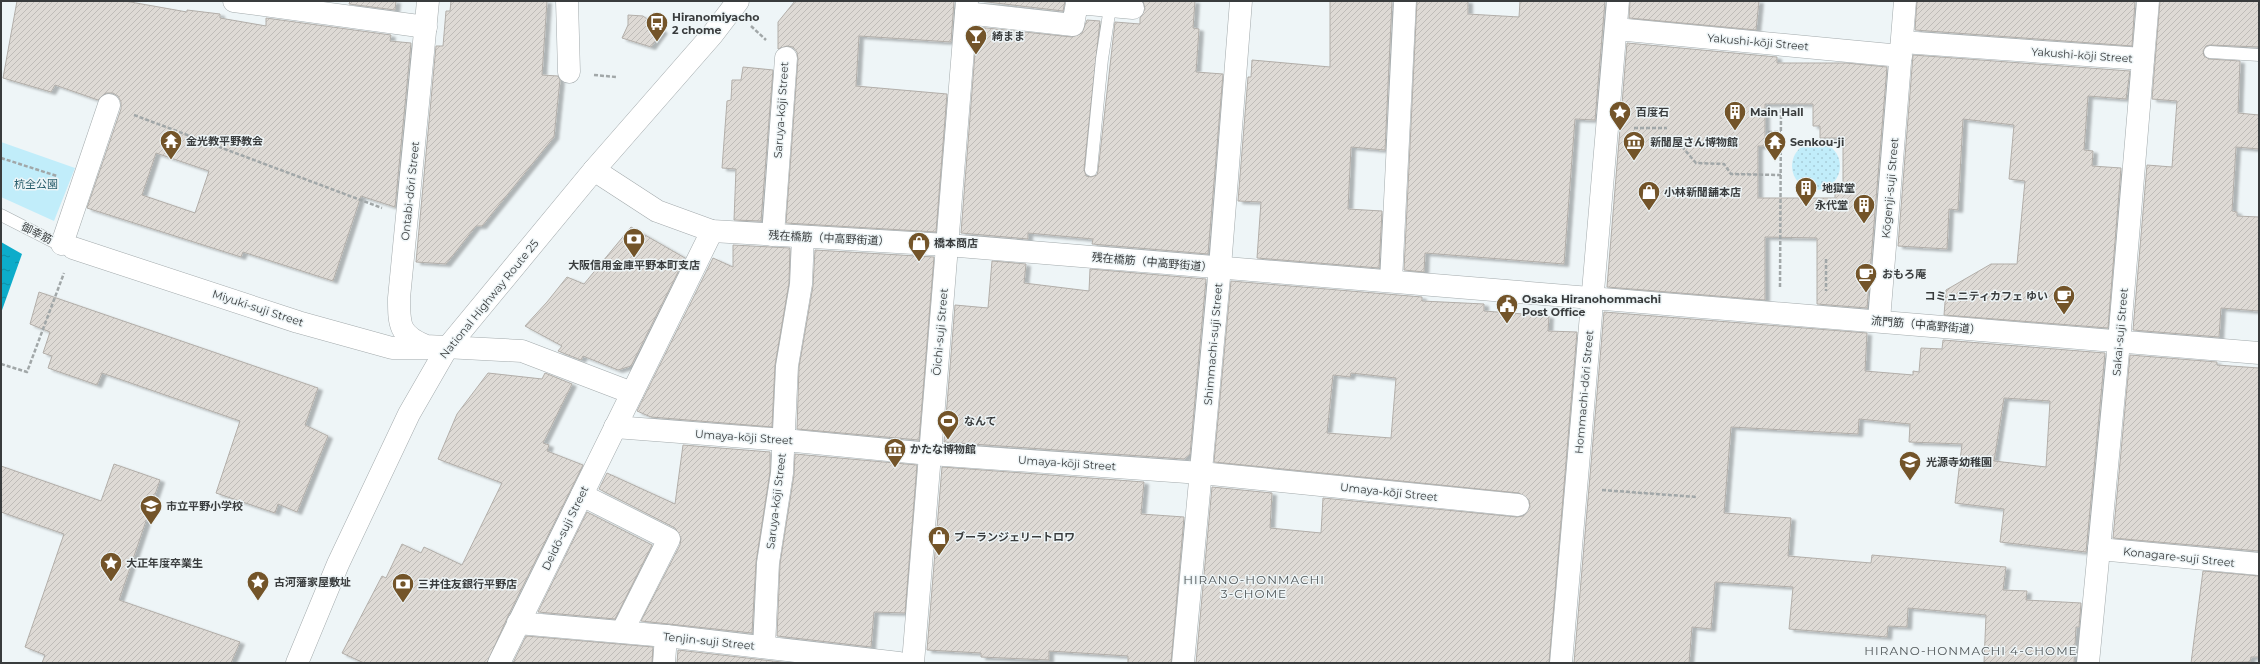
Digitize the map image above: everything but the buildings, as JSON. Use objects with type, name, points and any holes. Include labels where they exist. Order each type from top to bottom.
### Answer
[{"type":"main road","points":[[234,1],[426,27]]},
{"type":"main road","name":"Ontabi-dōri Street","points":[[428,1],[399,298],[399,324],[404,332],[416,342],[426,346],[447,348]]},
{"type":"main road","points":[[567,1],[570,72]]},
{"type":"main road","name":"Shimmachi-suji Street","points":[[1183,663],[1220,267],[1241,1]]},
{"type":"main road","points":[[1391,281],[1405,1]]},
{"type":"main road","name":"Hommachi-dōri Street","points":[[1561,663],[1618,1]]},
{"type":"main road","name":"Kōgenji-suji Street","points":[[1879,320],[1905,1]]},
{"type":"main road","name":"Sakai-suji Street","points":[[2088,663],[2119,342],[2148,1]]},
{"type":"main road","points":[[966,7],[1073,25],[1077,3],[1111,4],[1133,8]]},
{"type":"main road","name":"National Highway Route 25","points":[[297,663],[338,564],[409,414],[447,348],[594,170],[712,36],[736,4]]},
{"type":"main road","name":"Ōichi-suji Street","points":[[913,663],[966,7]]},
{"type":"main road","name":"Yakushi-kōji Street","points":[[1616,29],[1901,49],[2143,59]]},
{"type":"main road","name":"Saruya-kōji Street","points":[[773,235],[786,58]]},
{"type":"main road","points":[[68,246],[83,184],[110,105]]},
{"type":"main road","name":"残在橋筋（中高野街道）","points":[[594,170],[657,211],[712,231],[947,245],[1593,297]]},
{"type":"main road","name":"Deidō-suji Street","points":[[499,663],[712,231]]},
{"type":"main road","name":"Saruya-kōji Street","points":[[764,647],[768,563],[782,473],[786,366],[801,284],[803,237]]},
{"type":"main road","name":"Miyuki-suji Street","points":[[68,246],[298,322],[392,348],[447,348]]},
{"type":"main road","name":"流門筋（中高野街道）","points":[[1593,297],[2259,353]]},
{"type":"main road","points":[[447,348],[522,351],[632,393]]},
{"type":"main road","name":"Umaya-kōji Street","points":[[615,427],[784,440],[930,454],[1201,473],[1518,505]]},
{"type":"main road","points":[[582,494],[669,539],[622,632]]},
{"type":"main road","name":"Konagare-suji Street","points":[[2099,549],[2259,564]]},
{"type":"main road","name":"Tenjin-suji Street","points":[[518,623],[666,636],[899,663]]},
{"type":"main road","points":[[664,663],[666,636]]},
{"type":"lane","points":[[1091,170],[1102,59],[1111,4]]},
{"type":"lane","points":[[2210,52],[2259,55]]},
{"type":"lane","name":"御幸筋","points":[[1,215],[68,246]]},
{"type":"path","name":"Saruya-kōji Street","points":[[736,4],[747,23],[786,58]]},
{"type":"path","points":[[110,105],[407,217]]},
{"type":"path","points":[[1779,313],[1781,109]]},
{"type":"path","points":[[1607,128],[1667,128]]},
{"type":"path","points":[[1768,132],[1781,132]]},
{"type":"path","points":[[1678,142],[1696,163],[1724,164],[1731,174],[1781,175]]},
{"type":"path","points":[[1,158],[83,184]]},
{"type":"path","points":[[1,364],[27,372],[68,246]]},
{"type":"path","points":[[1826,259],[1826,296]]},
{"type":"path","points":[[1596,489],[1697,496]]},
{"type":"green space","name":"杭全公園","points":[[1,142],[75,168],[54,221],[1,197]]},
{"type":"green space","points":[[1816,142],[1825,144],[1833,149],[1838,157],[1840,166],[1838,175],[1833,183],[1825,188],[1816,190],[1807,188],[1799,183],[1794,175],[1792,166],[1794,157],[1799,149],[1807,144]]},
{"type":"water","points":[[1,242],[22,254],[1,313]]},
{"type":"place","name":"Hiranomiyacho 2 chome","points":[[657,42]]},
{"type":"place","name":"綺まま","points":[[976,56]]},
{"type":"place","name":"百度石","points":[[1620,132]]},
{"type":"place","name":"Main Hall","points":[[1735,132]]},
{"type":"place","name":"金光教平野教会","points":[[171,160]]},
{"type":"place","name":"新聞屋さん博物館","points":[[1634,162]]},
{"type":"place","name":"Senkou-ji","points":[[1775,162]]},
{"type":"place","name":"地獄堂","points":[[1806,208]]},
{"type":"place","name":"小林新聞舗本店","points":[[1649,212]]},
{"type":"place","name":"永代堂","points":[[1864,224]]},
{"type":"place","name":"大阪信用金庫平野本町支店","points":[[634,258]]},
{"type":"place","name":"橋本商店","points":[[919,262]]},
{"type":"place","name":"おもろ庵","points":[[1866,294]]},
{"type":"place","name":"コミュニティカフェ ゆい","points":[[2064,316]]},
{"type":"place","name":"Osaka Hiranohommachi Post Office","points":[[1507,324]]},
{"type":"place","name":"なんて","points":[[948,440]]},
{"type":"place","name":"かたな博物館","points":[[895,468]]},
{"type":"place","name":"光源寺幼稚園","points":[[1910,482]]},
{"type":"place","name":"市立平野小学校","points":[[151,526]]},
{"type":"place","name":"ブーランジェリートロワ","points":[[939,556]]},
{"type":"place","name":"大正年度卒業生","points":[[111,582]]},
{"type":"place","name":"古河藩家屋敷址","points":[[258,602]]},
{"type":"place","name":"三井住友銀行平野店","points":[[403,604]]},
{"type":"district","name":"HIRANO-HONMACHI 3-CHOME","points":[[1254,587]]},
{"type":"district","name":"HIRANO-HONMACHI 4-CHOME","points":[[1971,651]]}]
